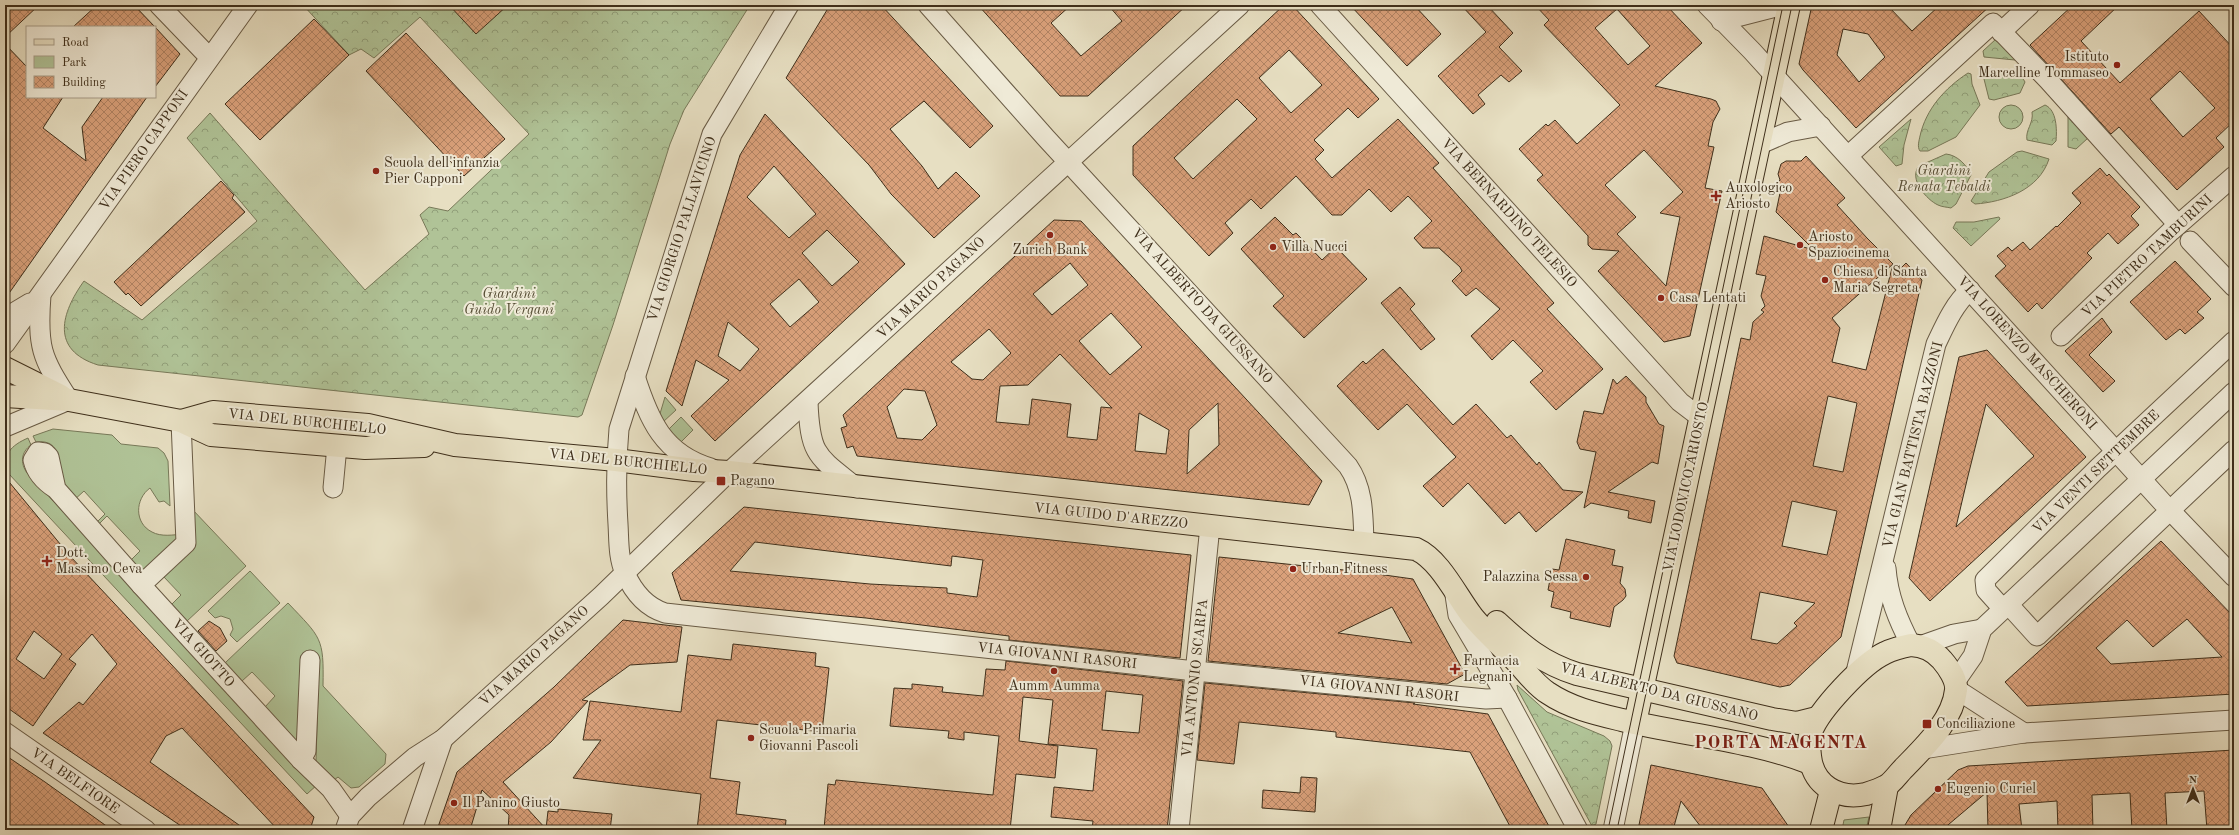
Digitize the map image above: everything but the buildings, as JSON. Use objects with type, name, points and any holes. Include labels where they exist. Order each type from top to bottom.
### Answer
[{"type":"main road","name":"VIA LODOVICO ARIOSTO","points":[[1635,723],[1701,418],[1772,75],[1789,5]]},
{"type":"main road","points":[[5,368],[69,400]]},
{"type":"main road","name":"VIA DEL BURCHIELLO","points":[[5,396],[69,400],[181,421],[211,435],[365,448],[456,445],[616,460],[694,470],[729,472]]},
{"type":"main road","name":"VIA DEL BURCHIELLO","points":[[181,421],[213,412],[368,425],[456,445]]},
{"type":"main road","name":"VIA GUIDO D'AREZZO","points":[[729,472],[858,488],[1364,543]]},
{"type":"main road","name":"VIA ALBERTO DA GIUSSANO","points":[[1364,543],[1416,549],[1424,553],[1455,590],[1472,616],[1546,692],[1571,706],[1635,723],[1779,752],[1810,763]]},
{"type":"main road","name":"VIA ALBERTO DA GIUSSANO","points":[[1455,590],[1483,610],[1529,652],[1545,661],[1577,674],[1778,720],[1797,723],[1817,718]]},
{"type":"main road","points":[[1915,645],[1937,655],[1945,664],[1956,685],[1952,705],[1947,715],[1923,749],[1887,786],[1866,794],[1850,795],[1831,791],[1814,774],[1810,763],[1808,745],[1817,718],[1855,676],[1884,653],[1915,645]]},
{"type":"main road","points":[[1879,830],[1887,786]]},
{"type":"main road","points":[[1821,830],[1831,791]]},
{"type":"street","points":[[159,5],[209,56]]},
{"type":"street","name":"VIA PIERO CAPPONI","points":[[5,344],[42,295],[209,56],[248,5]]},
{"type":"street","name":"VIA GIORGIO PALLAVICINO","points":[[616,460],[619,429],[712,134],[789,5]]},
{"type":"street","name":"VIA ALBERTO DA GIUSSANO","points":[[928,5],[1348,466],[1356,478],[1359,488],[1364,543]]},
{"type":"street","name":"VIA MARIO PAGANO","points":[[348,823],[368,797],[415,757],[443,739],[625,573],[729,472],[808,402],[1240,5]]},
{"type":"street","name":"VIA BERNARDINO TELESIO","points":[[1320,5],[1680,402],[1701,418]]},
{"type":"street","points":[[1706,5],[1721,21],[1784,5]]},
{"type":"street","points":[[2001,32],[2030,5]]},
{"type":"street","name":"VIA LORENZO MASCHERONI","points":[[1721,21],[1821,126],[2169,510],[2234,578]]},
{"type":"street","points":[[1848,156],[1993,24],[2172,218]]},
{"type":"street","points":[[1758,145],[1788,132],[1821,126]]},
{"type":"street","name":"VIA PIETRO TAMBURINI","points":[[2061,336],[2171,231],[2234,176]]},
{"type":"street","points":[[2190,241],[2234,288]]},
{"type":"street","name":"VIA GIAN BATTISTA BAZZONI","points":[[1855,676],[1885,561],[1936,344],[1950,315],[1962,297],[1970,290]]},
{"type":"street","points":[[5,318],[42,295]]},
{"type":"street","points":[[5,427],[69,400],[50,372],[43,354],[39,329],[42,295]]},
{"type":"street","name":"VIA VENTI SETTEMBRE","points":[[2234,341],[2117,451],[1985,580],[1986,590],[2038,636],[2169,510],[2234,450]]},
{"type":"street","points":[[635,376],[644,405],[656,431],[670,446],[700,465],[729,472]]},
{"type":"street","points":[[2024,733],[1956,685],[1973,656],[1982,629],[2234,392]]},
{"type":"street","points":[[808,402],[812,443],[818,455],[858,488]]},
{"type":"street","points":[[141,585],[186,543],[187,531],[183,502],[181,421]]},
{"type":"street","points":[[333,488],[337,446]]},
{"type":"street","points":[[616,460],[619,539],[621,560],[625,573]]},
{"type":"street","name":"VIA GIOTTO","points":[[56,489],[141,585],[301,760],[331,789],[348,823]]},
{"type":"street","name":"VIA ANTONIO SCARPA","points":[[1180,830],[1210,526]]},
{"type":"street","name":"VIA GIAN BATTISTA BAZZONI","points":[[1885,561],[1888,588],[1898,620],[1915,645]]},
{"type":"street","name":"VIA GIOVANNI RASORI","points":[[625,573],[638,594],[646,603],[655,609],[665,612],[1195,671],[1486,699],[1507,698]]},
{"type":"street","points":[[1455,590],[1458,615],[1507,698],[1578,830]]},
{"type":"street","points":[[1915,645],[1954,634],[1982,629]]},
{"type":"street","points":[[301,760],[306,751],[310,660]]},
{"type":"street","points":[[1923,749],[2024,733],[2234,720]]},
{"type":"street","name":"VIA LODOVICO ARIOSTO","points":[[1613,830],[1635,723]]},
{"type":"street","name":"VIA BELFIORE","points":[[5,732],[146,830]]},
{"type":"street","points":[[412,830],[443,739]]},
{"type":"green space","name":"Giardini Guido Vergani","points":[[303,5],[750,5],[684,110],[670,144],[613,325],[582,415],[578,417],[98,365],[83,358],[72,350],[66,340],[64,329],[70,306],[84,281],[142,320],[257,221],[187,138],[210,113],[365,290],[429,234],[420,215],[429,207],[448,211],[529,134],[420,17],[374,58],[361,49],[349,55]]},
{"type":"green space","points":[[1996,39],[2015,58],[2015,60],[1984,57],[1983,51]]},
{"type":"green space","points":[[1986,72],[2009,72],[2018,75],[2025,82],[2020,93],[1994,100],[1989,99],[1984,79]]},
{"type":"green space","name":"Giardini Renata Tebaldi","points":[[1968,73],[1971,74],[1972,84],[1980,105],[1956,137],[1928,151],[1920,151],[1918,146],[1920,136],[1932,108],[1944,92]]},
{"type":"green space","name":"Giardini Renata Tebaldi","points":[[2011,105],[2020,108],[2023,117],[2020,126],[2011,129],[2002,126],[1999,117],[2002,108]]},
{"type":"green space","points":[[2045,105],[2052,111],[2055,121],[2056,141],[2052,145],[2027,140],[2027,133],[2032,120],[2032,112]]},
{"type":"green space","points":[[2068,117],[2088,138],[2076,149],[2068,147]]},
{"type":"green space","name":"Giardini Renata Tebaldi","points":[[1911,119],[1904,145],[1902,164],[1896,166],[1879,147]]},
{"type":"green space","name":"Giardini Renata Tebaldi","points":[[2022,151],[2049,159],[2044,170],[2037,179],[2029,186],[2009,197],[1986,203],[1975,204],[1971,201],[1989,172],[2017,152]]},
{"type":"green space","name":"Giardini Renata Tebaldi","points":[[1946,154],[1954,156],[1961,161],[1971,175],[1956,204],[1951,208],[1940,206],[1929,199],[1917,183],[1916,177],[1916,171],[1919,166]]},
{"type":"green space","name":"Giardini Renata Tebaldi","points":[[1999,217],[2000,219],[1971,246],[1953,228],[1956,222],[1974,222]]},
{"type":"green space","points":[[665,397],[676,410],[663,422],[659,417]]},
{"type":"green space","points":[[681,417],[693,430],[681,442],[671,433],[669,429]]},
{"type":"green space","points":[[53,429],[112,435],[121,444],[158,448],[164,453],[168,461],[170,506],[164,501],[159,502],[150,488],[141,498],[139,504],[140,517],[146,528],[156,534],[183,534],[144,576],[130,561],[140,551],[107,516],[97,526],[95,524],[105,514],[84,491],[73,501],[60,486],[60,463],[55,449],[45,442],[36,442],[33,436]]},
{"type":"green space","points":[[28,438],[31,445],[23,454],[23,465],[27,473],[318,784],[307,794],[9,474],[6,461],[9,452],[17,444]]},
{"type":"green space","points":[[192,509],[246,566],[186,622],[171,605],[181,595],[164,577]]},
{"type":"green space","points":[[250,571],[280,603],[237,642],[230,635],[233,629],[230,619],[221,616],[215,618],[208,611]]},
{"type":"green space","points":[[288,603],[308,624],[318,639],[323,657],[323,686],[386,754],[385,764],[359,787],[351,788],[338,777],[334,780],[316,761],[319,658],[302,657],[298,742],[265,707],[275,696],[252,672],[242,681],[225,663]]},
{"type":"green space","points":[[1517,685],[1547,712],[1604,736],[1610,741],[1612,746],[1596,824],[1592,826],[1518,690]]},
{"type":"green space","points":[[1869,817],[1866,830],[1842,830],[1844,820]]},
{"type":"tram line","points":[[1608,830],[1783,5]]},
{"type":"tram line","points":[[1617,830],[1792,5]]},
{"type":"place","name":"Istituto Marcelline Tommaseo","points":[[2117,65]]},
{"type":"place","name":"Scuola dell'infanzia Pier Capponi","points":[[376,171]]},
{"type":"place","name":"Auxologico Ariosto","points":[[1716,196]]},
{"type":"place","name":"Zurich Bank","points":[[1050,235]]},
{"type":"place","name":"Ariosto Spaziocinema","points":[[1800,245]]},
{"type":"place","name":"Villa Nucci","points":[[1273,247]]},
{"type":"place","name":"Chiesa di Santa Maria Segreta","points":[[1825,280]]},
{"type":"place","name":"Casa Lentati","points":[[1661,298]]},
{"type":"place","name":"Pagano","points":[[721,481]]},
{"type":"place","name":"Dott. Massimo Ceva","points":[[47,561]]},
{"type":"place","name":"Urban Fitness","points":[[1293,569]]},
{"type":"place","name":"Palazzina Sessa","points":[[1586,577]]},
{"type":"place","name":"Farmacia Legnani","points":[[1455,669]]},
{"type":"place","name":"Aumm Aumma","points":[[1054,671]]},
{"type":"place","name":"Conciliazione","points":[[1927,724]]},
{"type":"place","name":"Scuola Primaria Giovanni Pascoli","points":[[751,738]]},
{"type":"place","name":"Eugenio Curiel","points":[[1938,789]]},
{"type":"place","name":"Il Panino Giusto","points":[[454,803]]},
{"type":"district","name":"PORTA MAGENTA","points":[[1781,743]]}]
